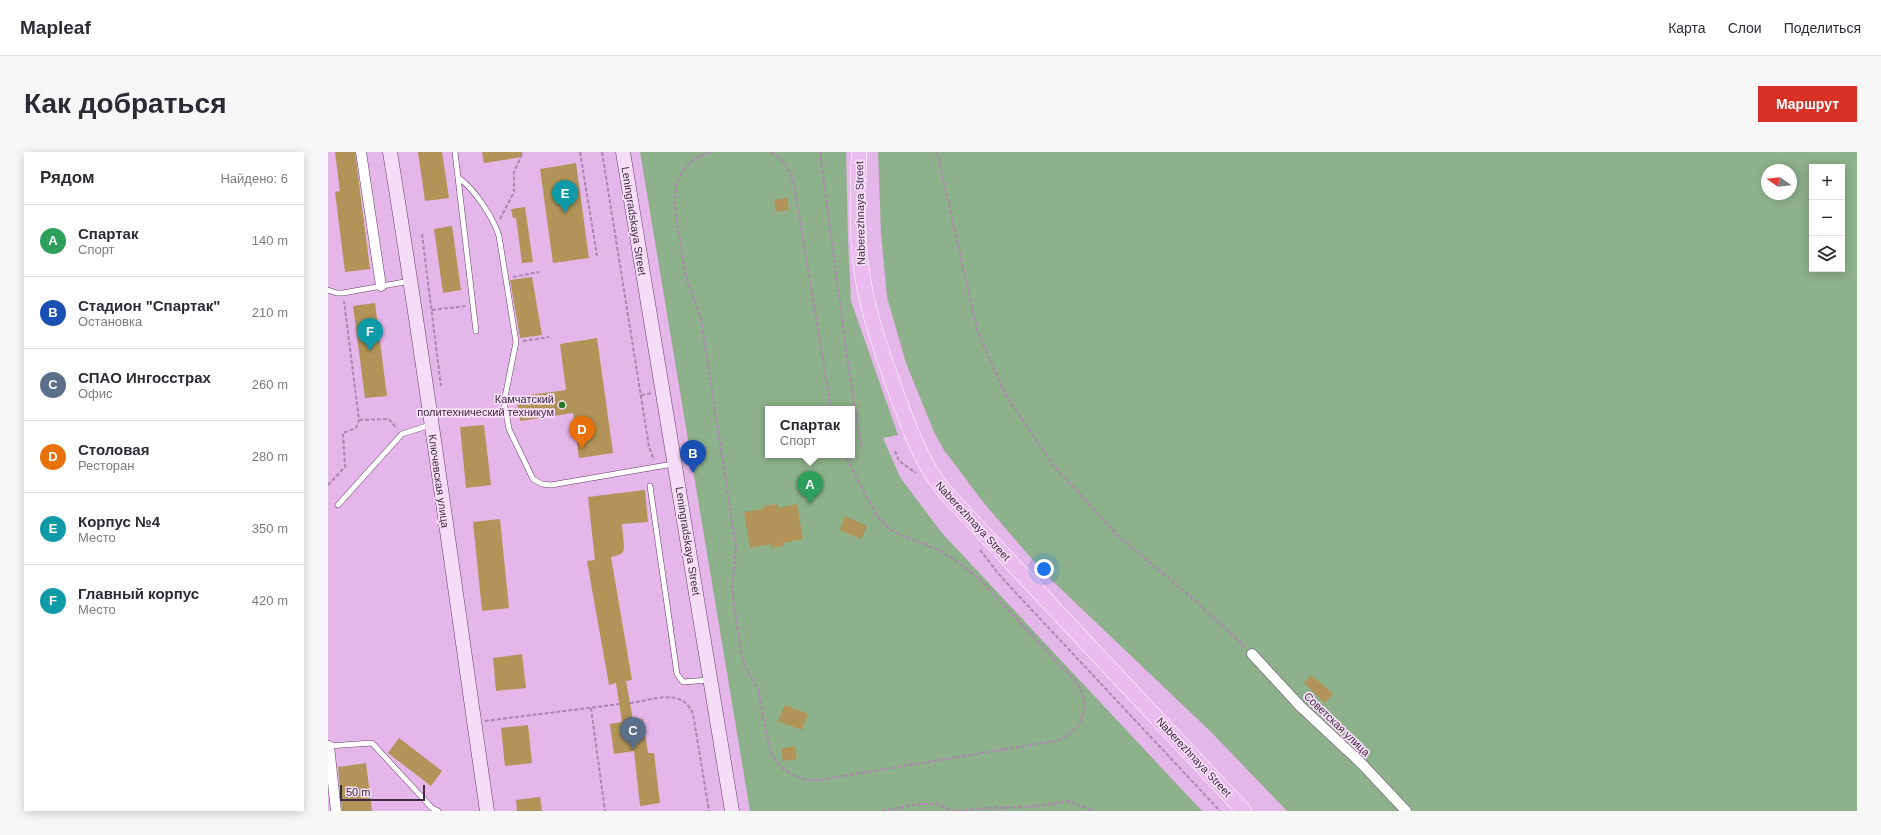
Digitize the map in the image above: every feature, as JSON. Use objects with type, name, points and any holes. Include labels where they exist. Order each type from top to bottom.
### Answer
[{"type":"main road","name":"Ключевская улица","points":[[390,152],[411,281],[487,811]]},
{"type":"main road","name":"Leningradskaya Street","points":[[623,152],[732,811]]},
{"type":"main road","name":"Naberezhnaya Street","points":[[859,152],[859,236],[865,290],[875,332],[924,464],[945,492],[1244,811]]},
{"type":"street","points":[[362,152],[381,286]]},
{"type":"street","name":"Советская улица","points":[[1252,654],[1300,706],[1362,764],[1406,811]]},
{"type":"street","points":[[328,746],[336,811]]},
{"type":"lane","points":[[455,152],[476,330]]},
{"type":"lane","points":[[459,178],[474,192],[496,226],[516,342],[504,402],[508,429],[533,479],[542,484],[551,485],[675,464]]},
{"type":"lane","points":[[328,290],[343,293],[411,281]]},
{"type":"lane","points":[[338,505],[402,434],[431,424]]},
{"type":"lane","points":[[650,486],[677,674],[682,682],[710,680]]},
{"type":"lane","points":[[328,746],[372,742],[432,808],[438,811]]},
{"type":"path","points":[[496,226],[514,192],[514,172],[523,152]]},
{"type":"path","points":[[580,152],[597,256]]},
{"type":"path","points":[[602,152],[648,447]]},
{"type":"path","points":[[711,152],[695,160],[682,174],[674,194],[675,211],[686,278],[698,309],[703,332],[736,547],[732,588],[736,627],[744,665],[758,688],[769,746],[773,757],[781,767],[793,775],[808,780],[819,780],[1055,741],[1071,734],[1080,722],[1084,709],[1083,694],[1076,682],[986,585],[968,570],[941,551],[894,531],[885,525],[877,515],[847,458]]},
{"type":"path","points":[[770,152],[784,164],[791,175],[794,185],[831,406]]},
{"type":"path","points":[[820,152],[855,406]]},
{"type":"path","points":[[937,152],[978,333],[1007,397],[1054,466],[1118,536],[1190,596],[1252,654]]},
{"type":"path","points":[[422,234],[441,386]]},
{"type":"path","points":[[506,278],[540,272]]},
{"type":"path","points":[[328,485],[345,467],[343,433],[356,428],[359,420],[343,293]]},
{"type":"path","points":[[432,310],[461,307]]},
{"type":"path","points":[[516,342],[550,337]]},
{"type":"path","points":[[641,395],[653,393]]},
{"type":"path","points":[[855,408],[861,446]]},
{"type":"path","points":[[359,420],[389,419],[402,434]]},
{"type":"path","points":[[895,451],[899,460],[917,474]]},
{"type":"path","points":[[979,549],[1002,578],[1220,811]]},
{"type":"path","points":[[630,703],[671,697],[680,698],[689,704],[693,714],[709,811]]},
{"type":"path","points":[[495,720],[619,704]]},
{"type":"path","points":[[591,708],[605,811]]},
{"type":"path","points":[[882,811],[919,804],[937,804],[948,809],[960,811],[989,808],[1018,808],[1068,801],[1094,811]]},
{"type":"path","points":[[1215,811],[1220,811]]},
{"type":"green space","points":[[640,152],[846,152],[851,301],[898,435],[883,438],[900,477],[941,532],[1202,811],[750,811]]},
{"type":"green space","points":[[878,152],[1857,152],[1857,811],[1287,811],[1210,731],[1042,571],[983,502],[944,450],[934,432],[906,363],[887,297],[881,233]]},
{"type":"building","points":[[335,152],[355,152],[370,269],[345,272],[335,192],[340,191]]},
{"type":"building","points":[[418,152],[442,152],[449,198],[425,201]]},
{"type":"building","points":[[482,152],[522,152],[522,157],[484,163]]},
{"type":"building","points":[[576,163],[589,258],[553,263],[540,169]]},
{"type":"building","points":[[787,198],[789,210],[776,212],[774,200]]},
{"type":"building","points":[[525,207],[533,262],[522,263],[516,218],[513,218],[511,209]]},
{"type":"building","points":[[452,226],[461,290],[443,293],[434,229]]},
{"type":"building","points":[[532,277],[542,335],[520,338],[510,280]]},
{"type":"building","points":[[375,303],[387,396],[365,398],[353,306]]},
{"type":"building","name":"Камчатский политехнический техникум","points":[[597,338],[613,453],[579,458],[573,413],[520,421],[516,397],[566,390],[560,344]]},
{"type":"building","points":[[484,425],[491,485],[466,488],[460,427]]},
{"type":"building","points":[[645,490],[648,522],[622,524],[623,552],[619,555],[611,557],[632,680],[626,681],[633,720],[643,719],[648,753],[654,753],[660,803],[640,806],[634,751],[614,754],[610,724],[622,722],[616,683],[609,685],[587,561],[595,560],[588,497]]},
{"type":"building","points":[[777,504],[778,508],[797,504],[803,539],[783,543],[784,546],[771,548],[771,544],[750,548],[744,512],[764,509],[764,506]]},
{"type":"building","points":[[845,516],[867,526],[861,539],[840,530]]},
{"type":"building","points":[[500,519],[509,608],[482,611],[473,522]]},
{"type":"building","points":[[522,654],[526,688],[496,691],[493,658]]},
{"type":"building","points":[[1311,675],[1333,694],[1325,703],[1304,683]]},
{"type":"building","points":[[785,705],[808,714],[802,730],[778,721]]},
{"type":"building","points":[[528,725],[532,763],[505,766],[501,728]]},
{"type":"building","points":[[399,738],[442,771],[431,786],[388,753]]},
{"type":"building","points":[[795,746],[797,759],[783,761],[781,749]]},
{"type":"building","points":[[366,763],[372,811],[342,811],[338,767]]},
{"type":"building","points":[[540,797],[542,811],[517,811],[516,800]]},
{"type":"place","name":"Корпус №4","points":[[565,213]]},
{"type":"place","name":"Главный корпус","points":[[370,351]]},
{"type":"place","name":"Камчатский политехнический техникум","points":[[562,405]]},
{"type":"place","name":"Столовая","points":[[582,449]]},
{"type":"place","name":"Стадион \"Спартак\"","points":[[693,473]]},
{"type":"place","name":"Спартак","points":[[810,504]]},
{"type":"place","name":"СПАО Ингосстрах","points":[[633,750]]}]
